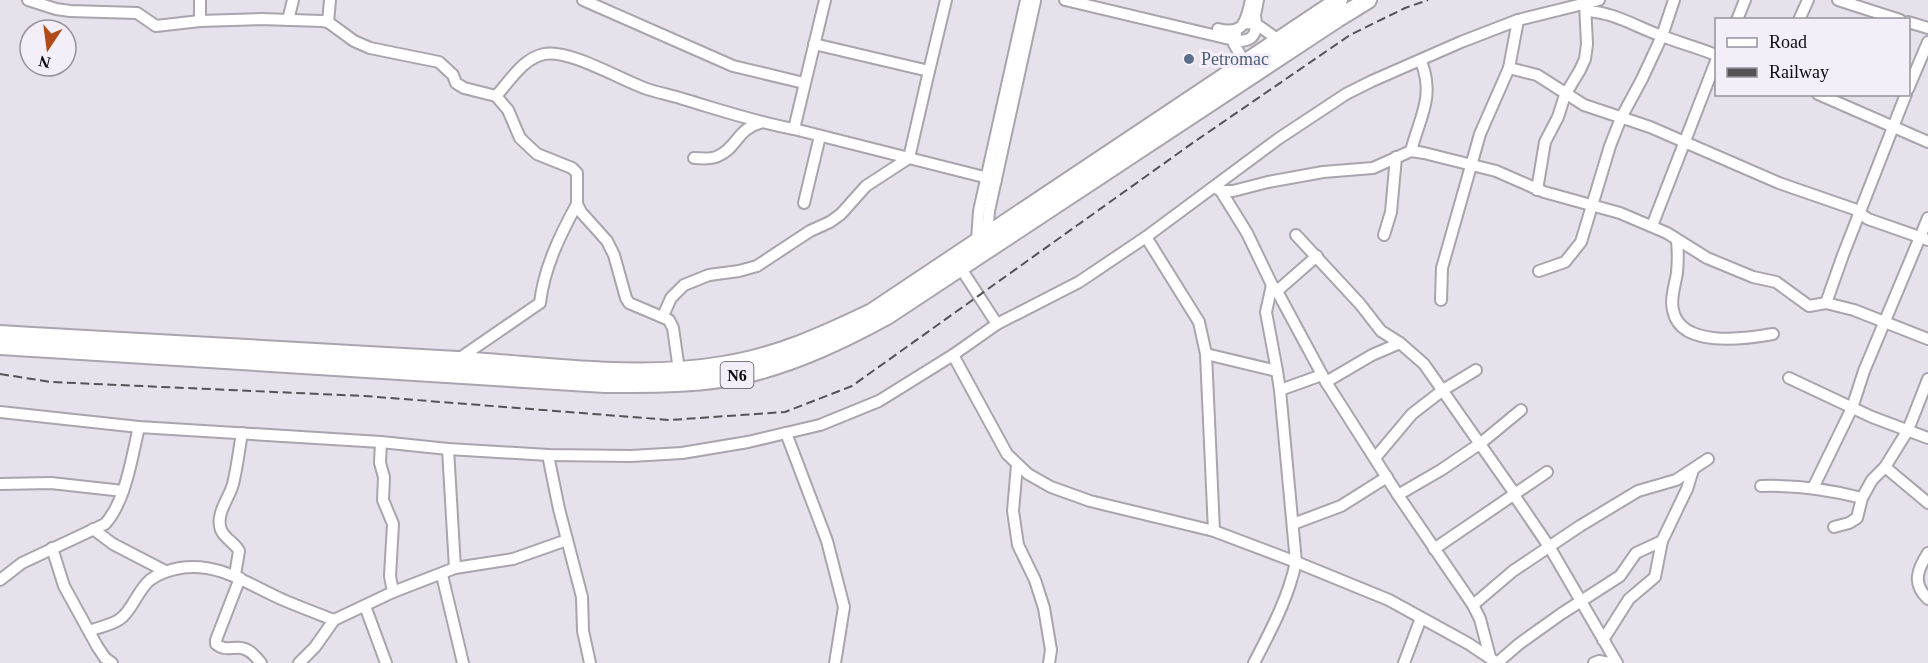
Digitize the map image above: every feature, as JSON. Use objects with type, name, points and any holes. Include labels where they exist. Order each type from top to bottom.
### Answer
[{"type":"highway","name":"N6","points":[[0,346],[604,384],[681,382],[745,374],[783,363],[841,341],[887,316],[957,262],[982,238],[1339,0]]},
{"type":"highway","name":"N6","points":[[0,334],[457,360],[610,372],[679,370],[723,365],[771,354],[803,343],[872,312],[957,262],[1368,0]]},
{"type":"street","points":[[28,0],[70,11],[137,13],[156,26],[200,21],[328,22],[354,41],[370,48],[439,62],[453,75],[456,83],[464,88],[496,96],[508,110],[520,138],[537,154],[577,172],[577,204],[581,212],[607,240],[629,303],[669,320],[673,328],[679,370]]},
{"type":"street","points":[[200,0],[200,21]]},
{"type":"street","points":[[288,20],[293,0]]},
{"type":"street","points":[[328,22],[330,0]]},
{"type":"street","points":[[583,0],[733,66],[804,83]]},
{"type":"street","points":[[794,129],[825,0]]},
{"type":"street","points":[[663,316],[671,298],[684,285],[709,275],[757,266],[810,231],[836,218],[866,186],[909,158],[946,0]]},
{"type":"street","points":[[982,238],[980,211],[991,179],[1032,0]]},
{"type":"street","points":[[1065,0],[1243,29],[1279,40]]},
{"type":"street","points":[[1095,0],[1230,32],[1243,29],[1255,15],[1258,0]]},
{"type":"street","points":[[1245,63],[1237,51],[1251,0]]},
{"type":"street","points":[[0,412],[140,427],[381,441],[448,449],[548,455],[631,456],[682,453],[748,442],[820,425],[879,401],[953,355],[997,324],[1079,282],[1218,189],[1269,145],[1346,94],[1518,20],[1586,7],[1599,0]]},
{"type":"street","points":[[1539,271],[1565,262],[1581,242],[1621,118],[1662,36],[1674,0]]},
{"type":"street","points":[[1738,18],[1745,0]]},
{"type":"street","points":[[1800,18],[1808,0]]},
{"type":"street","points":[[1838,0],[1870,15],[1888,18]]},
{"type":"street","points":[[1586,7],[1616,16],[1662,36],[1715,55]]},
{"type":"street","points":[[1537,190],[1545,142],[1558,117],[1565,94],[1585,59],[1586,7]]},
{"type":"street","points":[[1441,300],[1442,267],[1480,134],[1509,68],[1518,20]]},
{"type":"street","points":[[1910,23],[1928,28]]},
{"type":"street","points":[[1910,84],[1928,42]]},
{"type":"street","points":[[814,44],[929,71]]},
{"type":"street","points":[[496,96],[523,64],[541,55],[570,57],[650,90],[761,123],[794,129],[991,179]]},
{"type":"street","points":[[1411,151],[1428,97],[1428,85],[1421,61]]},
{"type":"street","points":[[1652,226],[1715,64]]},
{"type":"street","points":[[1509,68],[1537,75],[1584,105],[1650,127],[1759,175],[1854,209],[1882,225],[1925,238]]},
{"type":"street","points":[[1826,303],[1905,96]]},
{"type":"street","points":[[1839,99],[1928,142]]},
{"type":"street","points":[[694,158],[717,157],[725,152],[746,128],[761,123]]},
{"type":"street","points":[[804,203],[820,136]]},
{"type":"street","points":[[1218,189],[1233,191],[1323,172],[1373,168],[1411,151],[1496,171],[1537,190],[1593,205],[1652,226],[1707,258],[1754,278],[1776,282],[1809,306],[1826,303],[1854,310],[1928,339]]},
{"type":"street","points":[[1384,235],[1391,212],[1396,157]]},
{"type":"street","points":[[1218,189],[1247,233],[1324,379],[1398,495],[1473,605],[1495,661]]},
{"type":"street","points":[[457,360],[540,303],[542,285],[562,231],[577,204]]},
{"type":"street","points":[[1813,488],[1852,408],[1864,371],[1884,323],[1925,238],[1928,218]]},
{"type":"street","points":[[1296,235],[1360,304],[1372,321],[1424,364],[1481,443],[1550,548],[1617,663]]},
{"type":"street","points":[[1146,237],[1199,322],[1206,354],[1215,531]]},
{"type":"street","points":[[1677,240],[1678,263],[1672,309],[1681,327],[1690,334],[1701,336],[1753,338],[1773,334]]},
{"type":"street","points":[[1255,662],[1280,612],[1291,584],[1296,562],[1280,390],[1266,312],[1274,288],[1317,256]]},
{"type":"street","points":[[957,262],[997,324]]},
{"type":"street","points":[[1280,390],[1324,379],[1400,343]]},
{"type":"street","points":[[1206,354],[1277,371]]},
{"type":"street","points":[[953,355],[1007,454],[1017,465],[1052,487],[1090,501],[1215,531],[1296,562],[1389,600],[1495,661]]},
{"type":"street","points":[[1374,458],[1412,414],[1443,390],[1476,370]]},
{"type":"street","points":[[1789,378],[1852,408],[1928,438]]},
{"type":"street","points":[[1834,527],[1857,518],[1862,498],[1872,480],[1885,467],[1908,430],[1928,379]]},
{"type":"street","points":[[1398,495],[1481,443],[1521,410]]},
{"type":"street","points":[[0,580],[22,563],[105,524],[112,516],[123,491],[140,427]]},
{"type":"street","points":[[242,433],[232,487],[220,518],[221,529],[239,551],[238,577],[216,644],[220,648],[241,648],[261,663]]},
{"type":"street","points":[[786,433],[826,542],[844,607],[835,663]]},
{"type":"street","points":[[381,441],[383,500],[393,524],[390,576],[393,592]]},
{"type":"street","points":[[448,449],[455,568]]},
{"type":"street","points":[[548,455],[582,597],[583,631],[590,663]]},
{"type":"street","points":[[1473,605],[1513,571],[1638,490],[1676,480],[1708,459]]},
{"type":"street","points":[[1017,465],[1013,511],[1018,544],[1035,580],[1044,609],[1051,650],[1049,663]]},
{"type":"street","points":[[1885,467],[1928,503]]},
{"type":"street","points":[[1603,640],[1629,599],[1655,577],[1662,541],[1687,489],[1693,470]]},
{"type":"street","points":[[1434,549],[1547,472]]},
{"type":"street","points":[[1293,524],[1341,506],[1387,477]]},
{"type":"street","points":[[0,484],[51,483],[123,491]]},
{"type":"street","points":[[1761,486],[1787,485],[1813,488],[1862,498]]},
{"type":"street","points":[[93,530],[113,544],[165,571]]},
{"type":"street","points":[[299,663],[315,647],[334,620],[347,612],[455,568],[513,559],[567,540]]},
{"type":"street","points":[[1495,661],[1620,576],[1636,553],[1662,541]]},
{"type":"street","points":[[52,548],[64,586],[97,646],[105,658],[112,663]]},
{"type":"street","points":[[1928,554],[1920,566],[1917,577],[1917,586],[1928,599]]},
{"type":"street","points":[[90,631],[119,620],[126,613],[138,592],[151,579],[165,571],[194,566],[211,567],[238,577],[278,598],[334,620]]},
{"type":"street","points":[[442,574],[463,663]]},
{"type":"street","points":[[365,606],[386,663]]},
{"type":"street","points":[[1404,663],[1421,618]]},
{"type":"street","points":[[1594,663],[1599,661],[1610,663]]},
{"type":"railway","points":[[0,374],[51,382],[365,396],[670,420],[785,412],[852,386],[1194,142],[1350,35],[1405,8],[1428,0]]},
{"type":"place","name":"Petromac","points":[[1189,59]]}]
